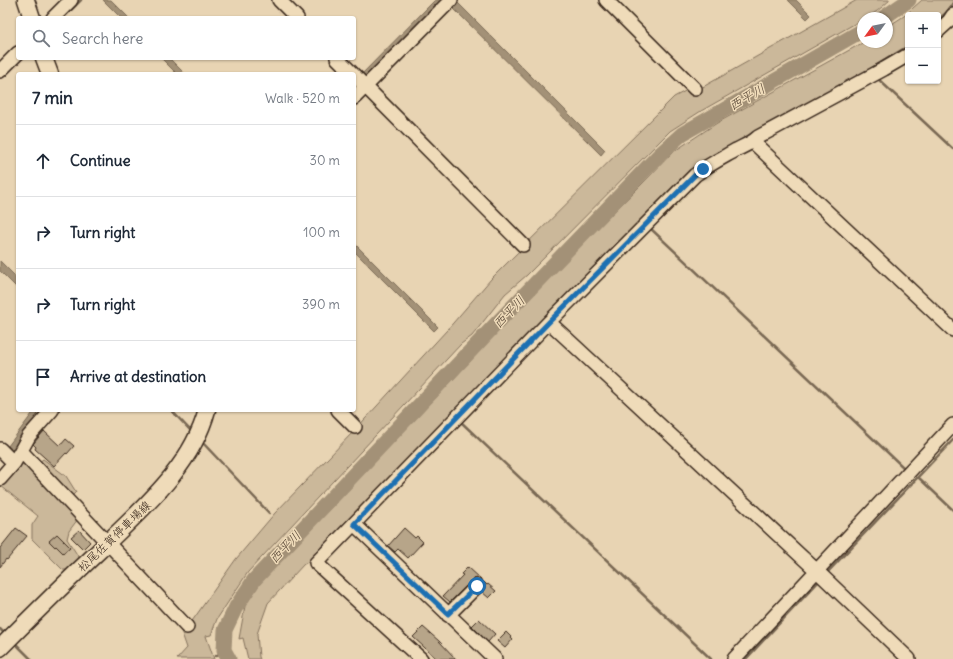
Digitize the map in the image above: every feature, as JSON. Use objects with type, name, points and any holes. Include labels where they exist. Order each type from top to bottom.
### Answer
[{"type":"main road","points":[[26,0],[31,16]]},
{"type":"main road","points":[[45,60],[49,72]]},
{"type":"main road","name":"松尾佐賀停車場線","points":[[0,648],[152,499],[182,464],[198,436],[206,412]]},
{"type":"street","points":[[55,16],[71,0]]},
{"type":"street","points":[[279,0],[295,16]]},
{"type":"street","points":[[606,0],[695,89]]},
{"type":"street","points":[[356,96],[448,2]]},
{"type":"street","points":[[941,28],[953,15]]},
{"type":"street","points":[[0,71],[16,55]]},
{"type":"street","points":[[421,659],[316,563],[549,322],[695,175],[722,158],[753,142],[758,137],[884,69],[905,56]]},
{"type":"street","points":[[339,60],[351,72]]},
{"type":"street","points":[[356,77],[523,245]]},
{"type":"street","points":[[753,142],[953,330]]},
{"type":"street","points":[[549,322],[909,659]]},
{"type":"street","points":[[0,479],[14,463],[29,436],[50,412]]},
{"type":"street","points":[[340,412],[355,427]]},
{"type":"street","points":[[734,659],[821,575],[953,425]]},
{"type":"street","points":[[0,449],[14,463]]},
{"type":"street","points":[[21,451],[187,627]]},
{"type":"street","points":[[354,524],[495,659]]},
{"type":"street","points":[[448,614],[477,586]]},
{"type":"shaded area","points":[[103,0],[111,0],[127,16],[119,16]]},
{"type":"shaded area","points":[[435,0],[444,0],[356,89],[356,80]]},
{"type":"shaded area","points":[[445,0],[455,0],[605,150],[601,155]]},
{"type":"shaded area","points":[[788,0],[796,0],[811,15],[807,19]]},
{"type":"shaded area","points":[[857,0],[890,0],[876,12],[857,12],[857,22],[701,111],[670,131],[527,275],[505,294],[472,336],[461,344],[248,572],[217,619],[211,635],[206,636],[214,659],[177,659],[187,648],[178,622],[190,624],[236,559],[275,513],[354,431],[447,330],[491,279],[674,97],[689,89],[701,88]]},
{"type":"shaded area","points":[[922,0],[953,0],[953,8],[941,22],[941,12],[908,12]]},
{"type":"shaded area","points":[[905,15],[905,52],[698,168],[316,558],[304,564],[268,603],[257,634],[260,659],[248,659],[243,638],[239,639],[245,606],[261,582],[552,273],[673,152],[717,123],[857,46],[857,48],[893,48],[893,23]]},
{"type":"shaded area","points":[[163,60],[171,60],[183,72],[175,72]]},
{"type":"shaded area","points":[[356,245],[438,327],[434,331],[356,253]]},
{"type":"shaded area","points":[[0,261],[16,277],[16,287],[0,271]]},
{"type":"shaded area","points":[[34,412],[43,412],[13,450],[8,446]]},
{"type":"shaded area","points":[[43,459],[66,476],[76,492],[71,497],[38,463]]},
{"type":"shaded area","points":[[24,460],[78,519],[69,531],[67,539],[80,559],[69,570],[63,570],[32,539],[32,525],[38,516],[1,486]]},
{"type":"building","points":[[44,431],[60,446],[66,439],[74,446],[54,466],[35,449],[36,447],[33,444]]},
{"type":"building","points":[[16,528],[27,536],[0,567],[0,548]]},
{"type":"building","points":[[404,528],[415,538],[417,536],[423,542],[408,558],[398,549],[395,552],[388,546]]},
{"type":"building","points":[[79,530],[90,542],[83,549],[71,537]]},
{"type":"building","points":[[57,534],[70,547],[63,553],[49,541]]},
{"type":"building","points":[[468,567],[481,579],[475,578],[472,580],[450,602],[443,596],[463,575],[461,574]]},
{"type":"building","points":[[484,582],[496,591],[489,598],[482,592],[485,588]]},
{"type":"building","points":[[479,619],[495,634],[488,642],[472,626]]},
{"type":"building","points":[[423,627],[456,659],[437,659],[413,637]]},
{"type":"building","points":[[506,632],[513,639],[505,648],[497,641]]},
{"type":"waterway","points":[[65,16],[81,0]]},
{"type":"waterway","name":"西平川","points":[[892,12],[909,0]]},
{"type":"waterway","points":[[941,17],[953,3]]},
{"type":"waterway","name":"西平川","points":[[229,659],[224,650],[225,630],[236,607],[254,580],[495,325],[660,154],[682,134],[857,33]]},
{"type":"waterway","points":[[872,68],[905,48]]},
{"type":"waterway","points":[[877,78],[953,149]]},
{"type":"waterway","points":[[649,227],[904,468]]},
{"type":"waterway","points":[[173,412],[190,430]]},
{"type":"waterway","points":[[460,421],[711,659]]},
{"type":"waterway","points":[[826,574],[953,440]]},
{"type":"waterway","points":[[202,442],[269,513]]},
{"type":"waterway","points":[[918,477],[953,510]]},
{"type":"waterway","points":[[746,659],[821,579]]},
{"type":"waterway","points":[[0,629],[4,633]]},
{"type":"waterway","points":[[15,643],[31,659]]},
{"type":"waterway","points":[[216,656],[224,650]]},
{"type":"route","points":[[477,586],[448,614],[354,524],[549,322],[695,175],[703,169]]}]
